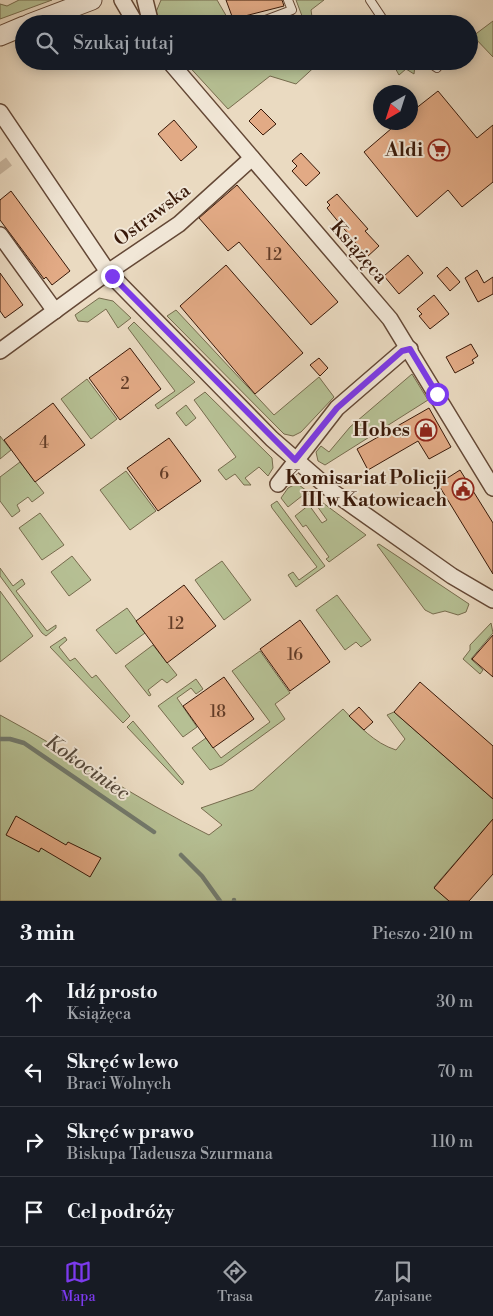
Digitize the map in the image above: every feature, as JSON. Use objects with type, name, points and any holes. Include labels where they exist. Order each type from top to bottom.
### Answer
[{"type":"street","points":[[53,15],[92,0]]},
{"type":"street","points":[[122,0],[131,15]]},
{"type":"street","points":[[145,0],[149,15]]},
{"type":"street","points":[[0,36],[15,30]]},
{"type":"street","name":"Książęca","points":[[177,70],[390,319],[493,488]]},
{"type":"street","points":[[0,112],[108,272],[295,460],[354,507],[452,576],[493,600]]},
{"type":"street","name":"Ostrawska","points":[[0,351],[108,272],[179,224],[252,158]]},
{"type":"street","points":[[0,235],[55,311]]},
{"type":"street","points":[[278,484],[337,408],[402,351],[410,349]]},
{"type":"lane","points":[[279,15],[292,10],[288,0]]},
{"type":"lane","points":[[370,0],[380,15]]},
{"type":"green space","points":[[19,0],[52,0],[0,19],[0,4],[7,6]]},
{"type":"green space","points":[[161,0],[217,0],[226,15],[157,15],[156,12]]},
{"type":"green space","points":[[296,0],[324,0],[311,10],[312,15],[302,15]]},
{"type":"green space","points":[[493,21],[493,57],[478,41],[478,32]]},
{"type":"green space","points":[[192,70],[311,70],[296,84],[270,76],[228,109]]},
{"type":"green space","points":[[396,70],[405,70],[399,75]]},
{"type":"green space","points":[[99,298],[113,301],[131,318],[118,328],[106,309],[88,322],[78,321],[75,315]]},
{"type":"green space","points":[[176,310],[274,415],[319,377],[334,397],[301,432],[293,436],[284,434],[167,316]]},
{"type":"green space","points":[[134,322],[195,382],[158,409],[155,405],[175,391],[128,328]]},
{"type":"green space","points":[[412,374],[428,400],[325,465],[318,461],[316,452],[321,446],[329,452],[350,427]]},
{"type":"green space","points":[[87,379],[117,419],[91,439],[61,399]]},
{"type":"green space","points":[[205,392],[272,458],[273,468],[268,476],[259,467],[245,478],[251,485],[244,485],[235,474],[226,480],[218,470],[236,457],[194,400]]},
{"type":"green space","points":[[186,405],[196,418],[186,426],[176,413]]},
{"type":"green space","points":[[0,436],[11,450],[0,459]]},
{"type":"green space","points":[[20,462],[44,493],[32,502],[28,497],[17,505],[20,511],[12,517],[0,501],[0,477]]},
{"type":"green space","points":[[126,471],[156,511],[130,530],[100,490]]},
{"type":"green space","points":[[299,485],[366,535],[329,562],[326,559],[329,557],[306,525],[303,527],[295,516],[309,505],[322,523],[327,520],[307,492],[288,507],[281,498],[288,488]]},
{"type":"green space","points":[[277,501],[325,566],[296,587],[288,575],[293,572],[299,580],[317,567],[272,508],[271,505]]},
{"type":"green space","points":[[40,513],[64,545],[42,560],[19,528]]},
{"type":"green space","points":[[379,544],[469,604],[466,612],[458,615],[445,611],[433,614],[425,610],[377,545]]},
{"type":"green space","points":[[72,556],[91,580],[69,596],[51,572]]},
{"type":"green space","points":[[222,561],[251,600],[224,620],[195,580]]},
{"type":"green space","points":[[0,568],[13,586],[22,579],[25,584],[16,591],[47,631],[56,625],[56,628],[46,636],[0,576]]},
{"type":"green space","points":[[0,591],[33,636],[0,662]]},
{"type":"green space","points":[[337,595],[371,640],[361,647],[356,642],[345,650],[316,610]]},
{"type":"green space","points":[[127,608],[145,633],[116,654],[96,630]]},
{"type":"green space","points":[[491,623],[493,633],[471,659],[483,670],[480,674],[463,659],[470,650],[470,645]]},
{"type":"green space","points":[[65,637],[67,640],[59,647],[70,661],[75,658],[92,678],[96,675],[130,716],[123,723],[50,647]]},
{"type":"green space","points":[[153,645],[177,675],[167,683],[162,679],[148,690],[151,695],[149,696],[125,666]]},
{"type":"green space","points":[[260,651],[290,693],[275,704],[285,719],[222,765],[210,770],[192,748],[206,738],[221,758],[270,722],[232,671]]},
{"type":"green space","points":[[196,679],[203,689],[196,694],[191,688],[177,698],[197,727],[183,737],[158,706]]},
{"type":"green space","points":[[343,709],[361,728],[381,743],[396,750],[405,739],[387,715],[394,712],[493,799],[493,819],[434,887],[449,901],[0,901],[0,715],[156,807],[209,835],[222,825],[201,808],[253,790]]},
{"type":"green space","points":[[133,721],[184,782],[182,785],[127,727]]},
{"type":"building","points":[[226,0],[282,0],[284,6],[249,15],[232,15]]},
{"type":"building","points":[[438,91],[477,138],[493,125],[493,182],[462,207],[448,190],[417,217],[364,152],[390,130],[418,130],[418,107]]},
{"type":"building","points":[[261,109],[276,124],[263,135],[249,121]]},
{"type":"building","points":[[174,120],[197,147],[181,161],[158,134]]},
{"type":"building","points":[[301,153],[320,173],[306,186],[292,171],[297,166],[292,161]]},
{"type":"building","points":[[237,185],[338,302],[311,325],[239,242],[228,251],[199,218]]},
{"type":"building","points":[[11,191],[70,271],[52,285],[46,277],[44,279],[0,220],[0,200]]},
{"type":"building","points":[[337,194],[368,229],[365,231],[379,246],[367,257],[327,208],[330,205],[327,202]]},
{"type":"building","points":[[408,255],[423,273],[399,294],[384,276]]},
{"type":"building","points":[[226,265],[303,353],[255,394],[180,306]]},
{"type":"building","points":[[447,267],[460,282],[450,291],[437,276]]},
{"type":"building","points":[[477,270],[484,283],[493,277],[493,294],[478,302],[465,278]]},
{"type":"building","points":[[0,273],[23,305],[5,318],[0,311]]},
{"type":"building","points":[[434,295],[449,314],[430,329],[419,316],[422,314],[417,309]]},
{"type":"building","points":[[471,344],[478,356],[472,360],[474,363],[455,373],[446,357]]},
{"type":"building","points":[[130,348],[161,389],[120,420],[89,378]]},
{"type":"building","points":[[319,358],[328,368],[320,376],[310,365]]},
{"type":"building","points":[[53,403],[85,445],[35,482],[4,440]]},
{"type":"building","points":[[429,408],[451,447],[429,459],[418,441],[368,470],[357,449]]},
{"type":"building","points":[[169,438],[201,481],[158,511],[127,468]]},
{"type":"building","points":[[460,470],[493,523],[493,574],[438,484]]},
{"type":"building","points":[[184,585],[216,626],[167,663],[136,621]]},
{"type":"building","points":[[300,620],[330,662],[290,691],[260,649]]},
{"type":"building","points":[[493,635],[493,677],[472,659]]},
{"type":"building","points":[[224,677],[254,719],[213,748],[183,706]]},
{"type":"building","points":[[420,682],[493,746],[493,799],[394,712]]},
{"type":"building","points":[[359,707],[373,722],[364,730],[349,716]]},
{"type":"building","points":[[16,816],[66,845],[68,842],[101,858],[90,877],[41,848],[39,852],[6,835]]},
{"type":"building","points":[[493,819],[493,874],[469,901],[449,901],[434,888]]},
{"type":"waterway","name":"Kokociniec","points":[[0,739],[10,739],[24,743],[154,832]]},
{"type":"waterway","name":"Kokociniec","points":[[181,855],[202,876],[220,901]]},
{"type":"tunnel","points":[[0,162],[6,170]]},
{"type":"place","name":"Aldi","points":[[439,150]]},
{"type":"place","name":"Hobes","points":[[426,430]]},
{"type":"place","name":"Komisariat Policji III w Katowicach","points":[[463,489]]},
{"type":"route","points":[[112,276],[295,460],[329,416],[402,351],[410,349],[437,394]]}]
